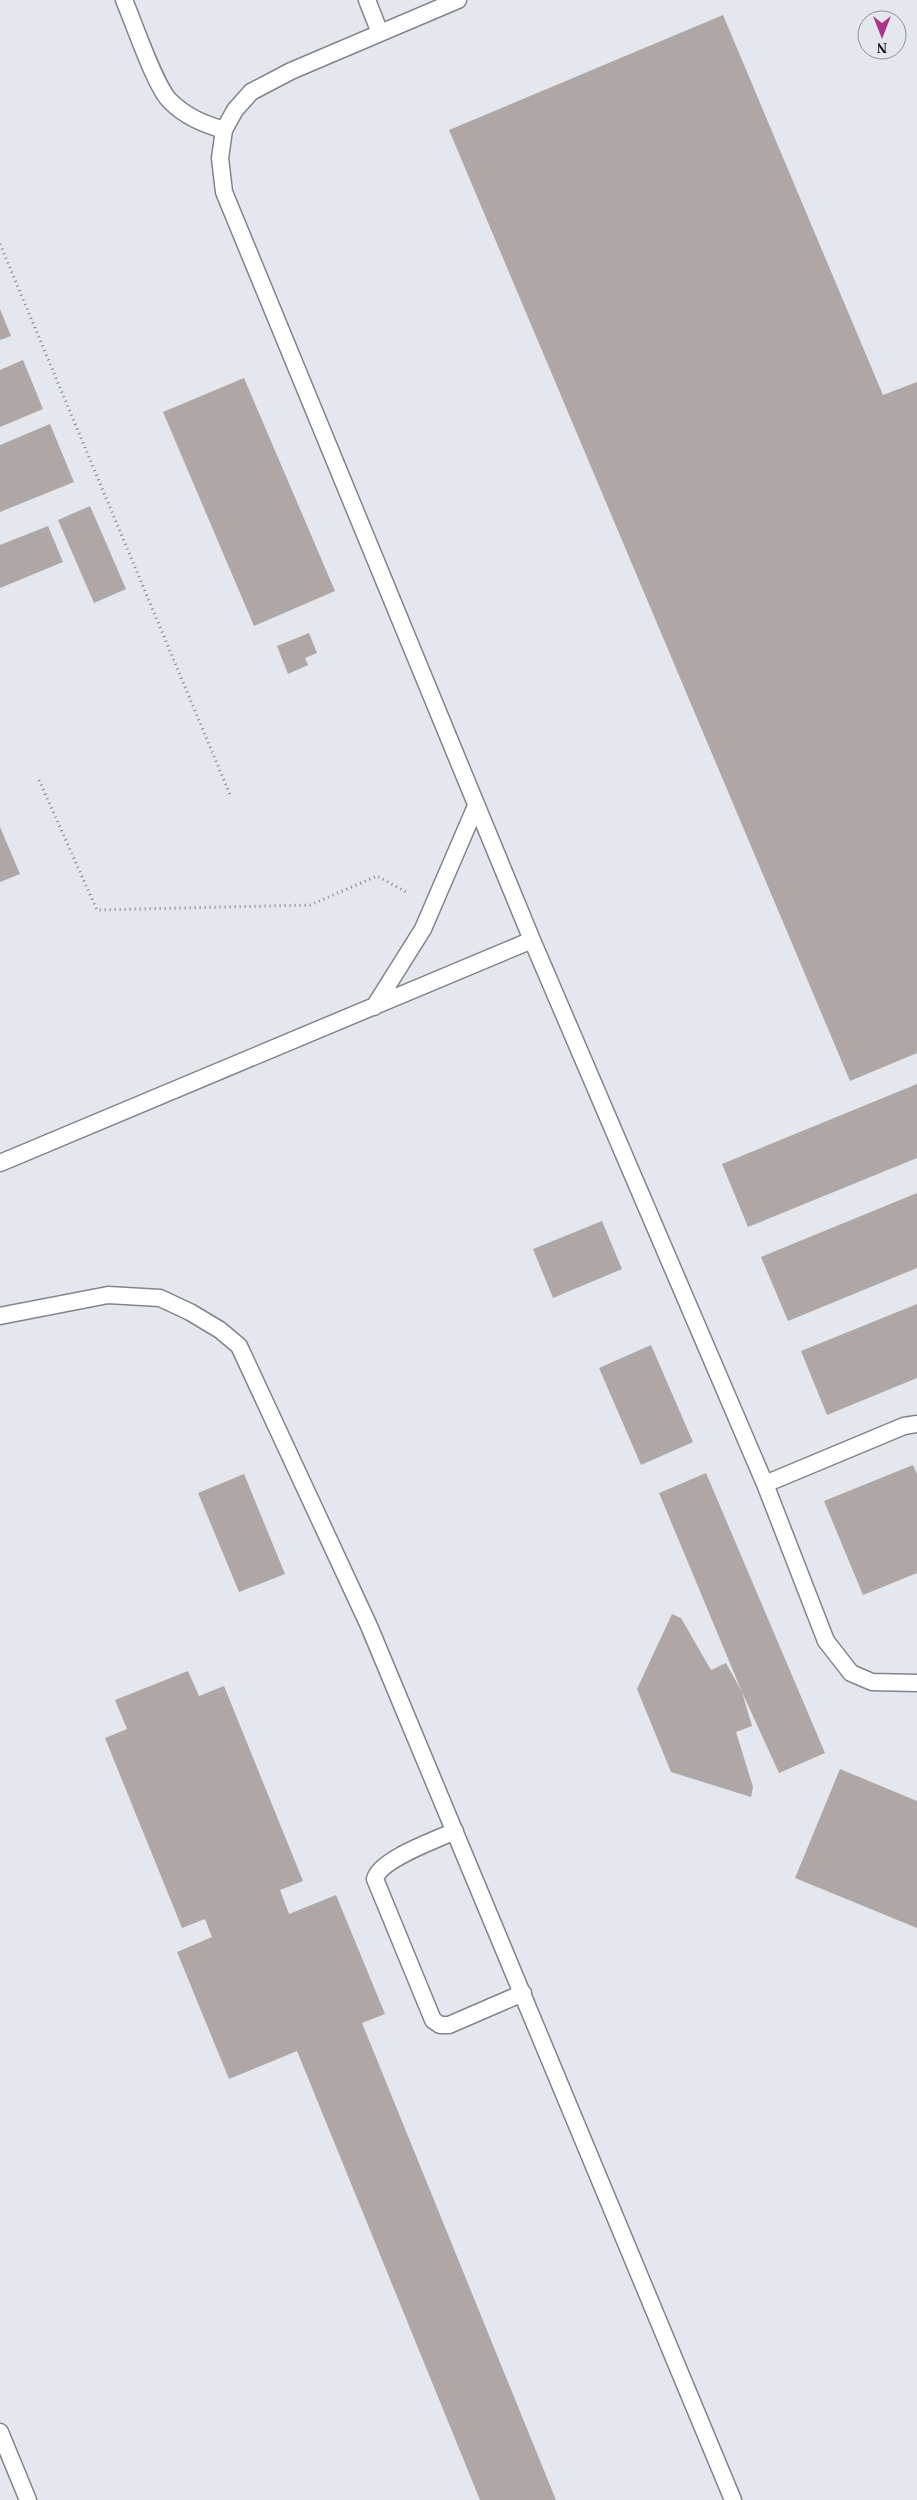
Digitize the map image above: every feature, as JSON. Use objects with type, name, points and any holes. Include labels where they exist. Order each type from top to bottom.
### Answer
[{"type":"lane","points":[[124,0],[154,71],[169,100],[186,115],[206,125],[224,130]]},
{"type":"lane","points":[[367,0],[380,33]]},
{"type":"lane","points":[[458,0],[291,71],[252,92],[235,110],[224,130],[220,158],[224,192],[532,940],[765,1484],[826,1641],[851,1673],[872,1682],[917,1683]]},
{"type":"lane","points":[[374,1007],[423,929],[476,806]]},
{"type":"lane","points":[[0,1163],[532,940]]},
{"type":"lane","points":[[0,1316],[108,1295],[160,1298],[190,1312],[220,1330],[239,1346],[369,1626],[733,2500]]},
{"type":"lane","points":[[765,1484],[904,1426],[917,1424]]},
{"type":"lane","points":[[455,1831],[386,1863],[376,1873],[375,1879],[433,2020],[440,2025],[448,2025],[523,1993]]},
{"type":"lane","points":[[0,2432],[28,2500]]},
{"type":"path","points":[[0,244],[231,797]]},
{"type":"path","points":[[39,780],[97,910],[310,905],[377,876],[433,906]]},
{"type":"building","points":[[723,15],[883,395],[917,382],[917,1053],[850,1081],[449,130]]},
{"type":"building","points":[[0,309],[11,336],[0,340]]},
{"type":"building","points":[[23,360],[43,409],[0,427],[0,370]]},
{"type":"building","points":[[244,378],[335,591],[254,626],[163,412]]},
{"type":"building","points":[[50,424],[74,482],[0,512],[0,445]]},
{"type":"building","points":[[90,506],[126,589],[94,603],[58,520]]},
{"type":"building","points":[[48,526],[63,562],[0,588],[0,545]]},
{"type":"building","points":[[309,633],[317,653],[305,658],[308,665],[288,674],[277,646]]},
{"type":"building","points":[[0,827],[20,874],[0,882]]},
{"type":"building","points":[[917,1084],[917,1158],[748,1227],[722,1164]]},
{"type":"building","points":[[917,1193],[917,1268],[788,1321],[761,1257]]},
{"type":"building","points":[[602,1221],[622,1269],[553,1298],[533,1249]]},
{"type":"building","points":[[917,1304],[917,1378],[827,1415],[801,1351]]},
{"type":"building","points":[[651,1345],[693,1442],[641,1465],[599,1368]]},
{"type":"building","points":[[913,1465],[917,1474],[917,1573],[863,1595],[824,1501]]},
{"type":"building","points":[[706,1473],[825,1753],[779,1773],[742,1692],[659,1493]]},
{"type":"building","points":[[244,1474],[285,1574],[239,1592],[198,1493]]},
{"type":"building","points":[[672,1614],[681,1618],[711,1670],[726,1663],[742,1692],[752,1726],[736,1732],[753,1787],[751,1797],[671,1772],[637,1689]]},
{"type":"building","points":[[188,1671],[199,1696],[224,1686],[303,1881],[280,1890],[289,1914],[336,1895],[385,2014],[362,2023],[556,2500],[480,2500],[297,2051],[229,2079],[177,1952],[212,1937],[205,1919],[182,1928],[105,1738],[127,1729],[115,1700]]},
{"type":"building","points":[[840,1769],[917,1801],[917,1928],[795,1878]]}]
